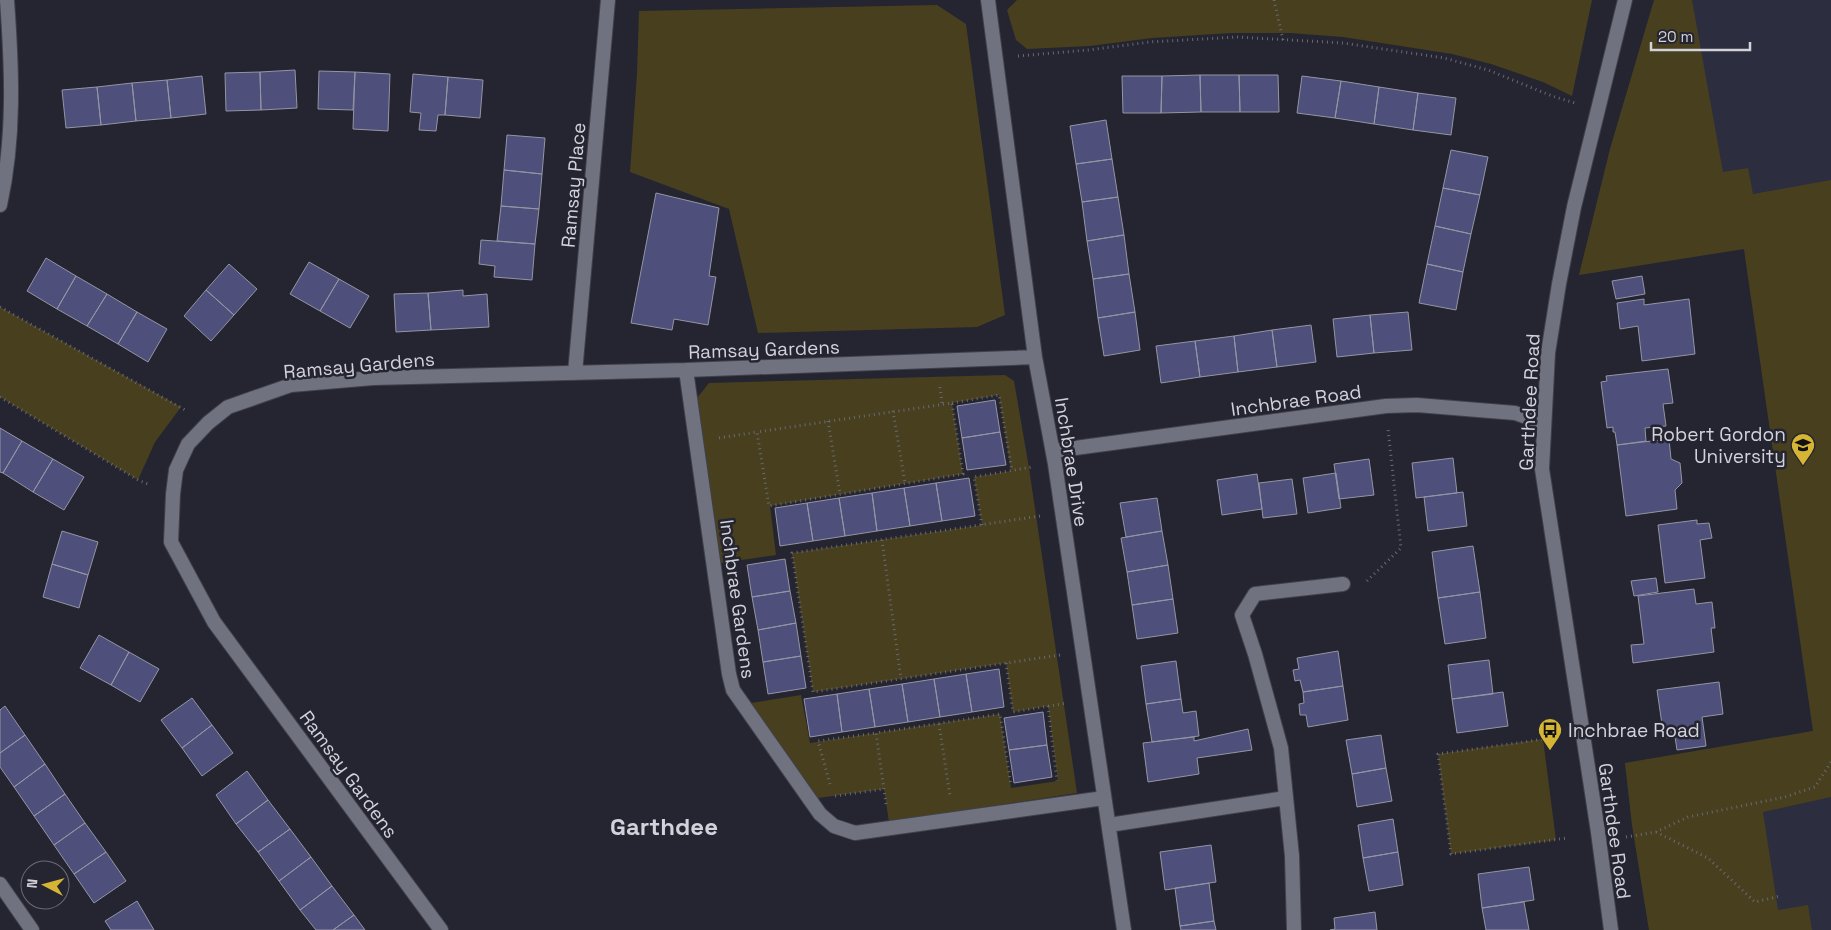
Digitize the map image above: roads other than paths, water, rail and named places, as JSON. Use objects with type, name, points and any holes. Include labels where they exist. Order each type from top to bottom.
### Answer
[{"type":"street","points":[[0,205],[9,143],[12,97],[7,0]]},
{"type":"street","name":"Ramsay Place","points":[[575,373],[608,0]]},
{"type":"street","name":"Inchbrae Drive","points":[[988,0],[1035,357],[1054,457],[1124,930]]},
{"type":"street","name":"Garthdee Road","points":[[1611,930],[1598,832],[1542,469],[1548,353],[1559,284],[1576,197],[1626,0]]},
{"type":"street","name":"Ramsay Gardens","points":[[441,930],[214,622],[171,542],[176,470],[188,444],[208,423],[228,407],[291,385],[374,378],[686,370],[1035,357]]},
{"type":"street","name":"Inchbrae Gardens","points":[[686,370],[729,674],[733,690],[742,706],[823,817],[834,826],[855,833],[1104,798]]},
{"type":"street","name":"Inchbrae Road","points":[[1054,457],[1386,406],[1417,405],[1515,413],[1544,423]]},
{"type":"street","points":[[1294,930],[1292,856],[1281,748],[1242,614],[1255,594],[1343,584]]},
{"type":"street","points":[[1109,825],[1286,798]]},
{"type":"street","points":[[0,884],[32,930]]},
{"type":"place","name":"Robert Gordon University","points":[[1803,466]]},
{"type":"place","name":"Inchbrae Road","points":[[1550,751]]},
{"type":"district","name":"Garthdee","points":[[664,827]]}]
